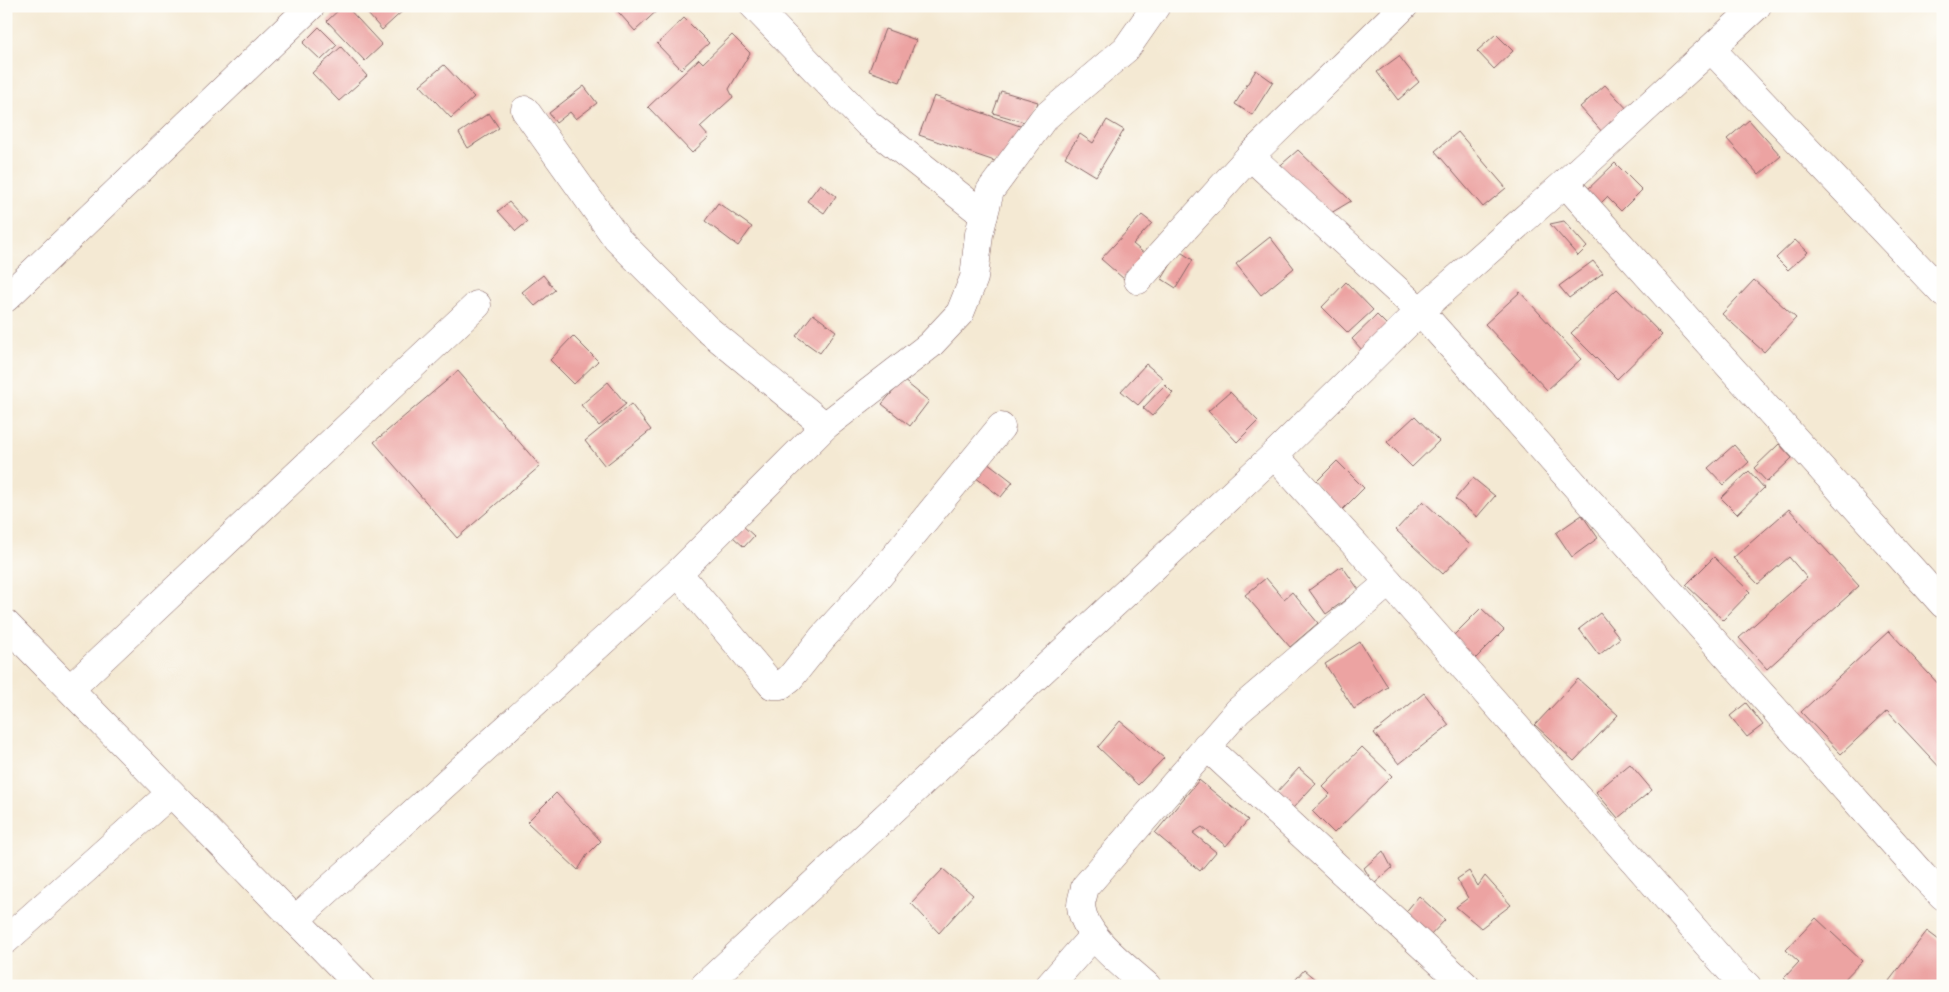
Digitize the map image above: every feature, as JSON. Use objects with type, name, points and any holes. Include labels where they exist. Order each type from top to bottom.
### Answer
[{"type":"street","points":[[6,298],[311,6]]},
{"type":"street","points":[[754,6],[867,123],[984,215]]},
{"type":"street","points":[[295,920],[678,573],[825,426],[930,345],[960,313],[974,278],[979,234],[990,191],[1044,118],[1126,49],[1156,6]]},
{"type":"street","points":[[1138,280],[1250,156],[1404,6]]},
{"type":"street","points":[[704,986],[1274,455],[1420,311],[1712,50],[1757,6]]},
{"type":"street","points":[[1712,50],[1943,293]]},
{"type":"street","points":[[525,110],[617,239],[706,328],[825,426]]},
{"type":"street","points":[[1250,156],[1420,311],[1943,896]]},
{"type":"street","points":[[1565,183],[1943,604]]},
{"type":"street","points":[[70,689],[477,305]]},
{"type":"street","points":[[678,573],[772,685],[781,685],[790,678],[823,637],[878,577],[1001,427]]},
{"type":"street","points":[[1274,455],[1390,582],[1722,962],[1747,986]]},
{"type":"street","points":[[1147,986],[1093,936],[1085,922],[1081,905],[1085,887],[1238,711],[1390,582]]},
{"type":"street","points":[[6,624],[360,986]]},
{"type":"street","points":[[1206,746],[1466,986]]},
{"type":"street","points":[[6,940],[171,793]]},
{"type":"street","points":[[1050,986],[1093,936]]},
{"type":"building","points":[[343,6],[346,6],[382,45],[365,61],[327,21]]},
{"type":"building","points":[[361,6],[407,6],[407,7],[382,30]]},
{"type":"building","points":[[613,6],[662,6],[635,31]]},
{"type":"building","points":[[684,18],[709,43],[681,69],[657,44]]},
{"type":"building","points":[[319,27],[337,45],[321,60],[303,43]]},
{"type":"building","points":[[885,29],[916,40],[900,82],[869,71]]},
{"type":"building","points":[[1496,34],[1513,51],[1494,69],[1477,51]]},
{"type":"building","points":[[732,35],[750,53],[729,89],[733,97],[700,127],[709,137],[692,153],[648,107],[699,59],[703,63]]},
{"type":"building","points":[[341,47],[367,76],[339,101],[312,73]]},
{"type":"building","points":[[1399,56],[1419,82],[1398,100],[1377,72]]},
{"type":"building","points":[[444,65],[474,97],[451,118],[420,85]]},
{"type":"building","points":[[1256,70],[1273,82],[1252,115],[1235,104]]},
{"type":"building","points":[[1605,85],[1629,111],[1604,134],[1580,107]]},
{"type":"building","points":[[584,86],[597,103],[576,119],[570,112],[556,123],[549,113]]},
{"type":"building","points":[[1001,91],[1038,102],[1031,124],[993,113]]},
{"type":"building","points":[[934,96],[1020,126],[1025,122],[1009,166],[919,135]]},
{"type":"building","points":[[489,113],[499,128],[468,148],[459,133]]},
{"type":"building","points":[[1107,120],[1124,130],[1096,176],[1065,157],[1080,134],[1093,143]]},
{"type":"building","points":[[1749,120],[1781,156],[1759,175],[1727,139]]},
{"type":"building","points":[[1458,132],[1506,188],[1483,207],[1435,151]]},
{"type":"building","points":[[1298,150],[1351,201],[1326,216],[1275,170]]},
{"type":"building","points":[[1615,163],[1642,190],[1621,211],[1607,197],[1597,207],[1583,194]]},
{"type":"building","points":[[820,184],[836,196],[824,213],[807,201]]},
{"type":"building","points":[[509,202],[527,222],[516,231],[498,211]]},
{"type":"building","points":[[718,203],[752,227],[738,246],[705,221]]},
{"type":"building","points":[[1142,215],[1152,223],[1133,244],[1146,255],[1124,279],[1101,259]]},
{"type":"building","points":[[1564,221],[1587,247],[1578,256],[1550,224]]},
{"type":"building","points":[[1270,237],[1294,268],[1261,295],[1236,264]]},
{"type":"building","points":[[1795,240],[1808,252],[1788,270],[1776,258]]},
{"type":"building","points":[[1179,251],[1193,260],[1176,288],[1162,279]]},
{"type":"building","points":[[1593,261],[1603,273],[1569,298],[1559,286]]},
{"type":"building","points":[[543,275],[555,290],[535,306],[522,292]]},
{"type":"building","points":[[1754,280],[1796,318],[1764,352],[1722,314]]},
{"type":"building","points":[[1346,282],[1373,310],[1348,333],[1322,307]]},
{"type":"building","points":[[1617,289],[1662,335],[1617,379],[1571,333]]},
{"type":"building","points":[[1520,292],[1581,359],[1547,390],[1485,324]]},
{"type":"building","points":[[813,314],[836,331],[820,353],[796,336]]},
{"type":"building","points":[[1377,315],[1390,328],[1364,352],[1352,339]]},
{"type":"building","points":[[573,336],[598,361],[574,384],[550,360]]},
{"type":"building","points":[[1146,364],[1163,378],[1138,405],[1121,391]]},
{"type":"building","points":[[458,371],[540,466],[457,538],[374,442]]},
{"type":"building","points":[[903,380],[929,401],[910,426],[882,404]]},
{"type":"building","points":[[608,382],[626,404],[599,426],[581,405]]},
{"type":"building","points":[[1165,385],[1173,393],[1152,416],[1143,408]]},
{"type":"building","points":[[1230,392],[1258,421],[1237,442],[1208,411]]},
{"type":"building","points":[[631,404],[651,430],[605,466],[585,441]]},
{"type":"building","points":[[1415,416],[1439,441],[1412,467],[1387,442]]},
{"type":"building","points":[[1779,444],[1792,458],[1767,482],[1754,468]]},
{"type":"building","points":[[1734,445],[1749,462],[1724,485],[1708,468]]},
{"type":"building","points":[[1337,461],[1364,488],[1342,510],[1314,484]]},
{"type":"building","points":[[987,462],[1013,482],[1001,497],[975,477]]},
{"type":"building","points":[[1749,471],[1764,488],[1737,514],[1721,498]]},
{"type":"building","points":[[1473,478],[1495,496],[1477,517],[1455,499]]},
{"type":"building","points":[[1423,501],[1470,545],[1443,574],[1396,530]]},
{"type":"building","points":[[1789,509],[1859,586],[1767,669],[1739,638],[1807,578],[1789,557],[1758,584],[1733,558]]},
{"type":"building","points":[[1582,515],[1598,538],[1572,557],[1556,533]]},
{"type":"building","points":[[742,525],[754,536],[744,547],[732,536]]},
{"type":"building","points":[[1714,557],[1750,592],[1723,620],[1686,585]]},
{"type":"building","points":[[1342,566],[1359,590],[1326,614],[1309,590]]},
{"type":"building","points":[[1266,578],[1284,599],[1292,592],[1318,623],[1290,647],[1245,595]]},
{"type":"building","points":[[1481,608],[1504,630],[1472,662],[1449,640]]},
{"type":"building","points":[[1600,613],[1620,638],[1599,655],[1579,629]]},
{"type":"building","points":[[1889,631],[1943,689],[1943,771],[1887,711],[1841,754],[1801,712]]},
{"type":"building","points":[[1360,642],[1388,687],[1354,709],[1325,664]]},
{"type":"building","points":[[1578,679],[1618,715],[1574,761],[1535,725]]},
{"type":"building","points":[[1424,693],[1449,725],[1399,764],[1374,733]]},
{"type":"building","points":[[1746,703],[1763,725],[1747,737],[1730,716]]},
{"type":"building","points":[[1120,721],[1164,758],[1138,785],[1098,747]]},
{"type":"building","points":[[1362,747],[1392,776],[1334,833],[1312,811],[1330,794],[1323,787]]},
{"type":"building","points":[[1630,764],[1652,790],[1618,818],[1596,792]]},
{"type":"building","points":[[1299,768],[1316,783],[1293,808],[1276,793]]},
{"type":"building","points":[[1199,780],[1248,820],[1226,846],[1202,827],[1193,833],[1216,852],[1200,871],[1155,833]]},
{"type":"building","points":[[556,793],[601,841],[587,855],[578,870],[527,822]]},
{"type":"building","points":[[1383,851],[1392,868],[1374,884],[1364,868]]},
{"type":"building","points":[[943,869],[973,895],[939,933],[911,903]]},
{"type":"building","points":[[1469,871],[1478,886],[1485,876],[1511,905],[1481,928],[1456,907],[1468,898],[1457,879]]},
{"type":"building","points":[[1419,896],[1445,920],[1427,939],[1404,914]]},
{"type":"building","points":[[1816,918],[1862,961],[1838,986],[1792,986],[1784,978],[1799,962],[1786,950]]},
{"type":"building","points":[[1927,931],[1943,943],[1943,986],[1896,986],[1889,981]]},
{"type":"building","points":[[1304,970],[1323,986],[1290,986]]}]
